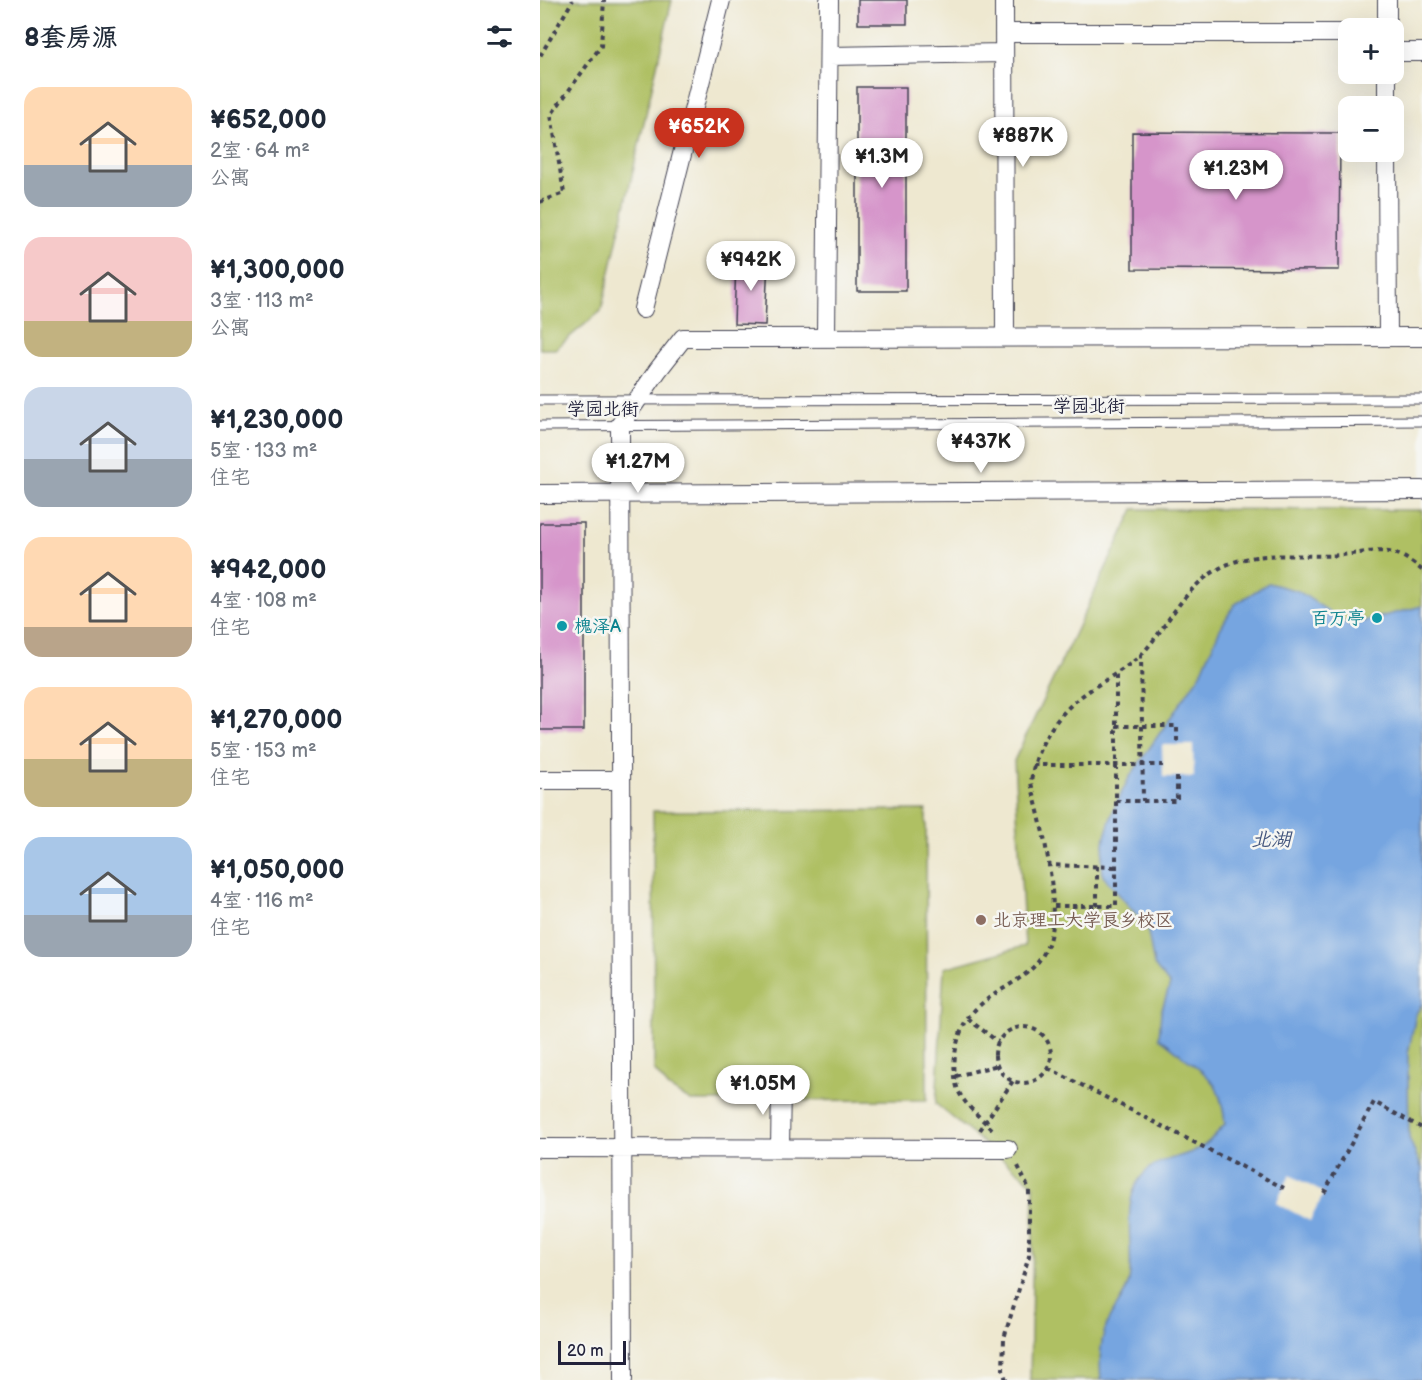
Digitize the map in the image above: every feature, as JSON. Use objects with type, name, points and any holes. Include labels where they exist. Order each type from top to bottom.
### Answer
[{"type":"street","points":[[643,309],[722,0]]},
{"type":"street","points":[[826,337],[830,0]]},
{"type":"street","points":[[1004,0],[1005,337]]},
{"type":"street","points":[[1387,0],[1387,18]]},
{"type":"street","points":[[1004,33],[1338,33]]},
{"type":"street","points":[[1404,52],[1422,52]]},
{"type":"street","points":[[829,56],[1004,53]]},
{"type":"street","points":[[1387,162],[1388,337]]},
{"type":"street","points":[[623,1380],[620,425],[683,339],[1422,337]]},
{"type":"street","points":[[540,494],[1422,490]]},
{"type":"street","points":[[540,780],[621,780]]},
{"type":"street","points":[[780,1148],[781,1085]]},
{"type":"street","points":[[540,1148],[1008,1149]]},
{"type":"lane","name":"学园北街","points":[[540,400],[1422,399]]},
{"type":"lane","name":"学园北街","points":[[540,426],[1422,421]]},
{"type":"path","points":[[540,56],[573,0]]},
{"type":"path","points":[[540,202],[564,193],[550,115],[601,46],[604,0]]},
{"type":"path","points":[[1006,1380],[1003,1370],[1004,1338],[1024,1275],[1029,1245],[1029,1189],[1008,1149],[957,1089],[954,1057],[963,1028],[976,1008],[1028,974],[1047,945],[1054,906],[1032,783],[1033,765],[1059,716],[1083,694],[1141,654],[1185,594],[1211,573],[1238,560],[1277,555],[1342,555],[1371,550],[1398,555],[1422,570]]},
{"type":"path","points":[[1141,654],[1143,801]]},
{"type":"path","points":[[1054,906],[1116,906],[1116,673]]},
{"type":"path","points":[[1116,726],[1177,726],[1177,745]]},
{"type":"path","points":[[1033,765],[1163,765]]},
{"type":"path","points":[[1116,801],[1177,801],[1177,777]]},
{"type":"path","points":[[1047,865],[1116,867]]},
{"type":"path","points":[[1097,866],[1097,906]]},
{"type":"path","points":[[968,1019],[998,1042]]},
{"type":"path","points":[[1020,1026],[1038,1030],[1050,1044],[1052,1054],[1048,1068],[1040,1078],[1031,1082],[1013,1081],[1005,1076],[998,1065],[996,1050],[998,1042],[1011,1029],[1020,1026]]},
{"type":"path","points":[[956,1076],[998,1065]]},
{"type":"path","points":[[1048,1068],[1284,1188]]},
{"type":"path","points":[[968,1149],[1013,1081]]},
{"type":"path","points":[[1324,1193],[1374,1102],[1422,1128]]},
{"type":"green space","points":[[540,0],[672,0],[601,311],[555,349],[540,349]]},
{"type":"green space","points":[[1134,509],[1422,510],[1422,1380],[1030,1380],[1034,1185],[936,1104],[944,968],[1025,946],[1014,761]]},
{"type":"green space","points":[[926,810],[927,1100],[691,1101],[669,1088],[654,1070],[653,811]]},
{"type":"water","name":"北湖","points":[[1268,583],[1298,591],[1349,625],[1422,606],[1422,1003],[1416,1014],[1408,1054],[1408,1071],[1409,1138],[1422,1169],[1422,1380],[1101,1380],[1102,1340],[1110,1317],[1124,1295],[1129,1281],[1130,1213],[1135,1188],[1141,1177],[1153,1166],[1199,1149],[1225,1124],[1221,1101],[1214,1085],[1203,1072],[1159,1038],[1161,1012],[1170,985],[1154,965],[1147,927],[1103,876],[1105,836],[1114,808],[1129,778],[1201,673],[1220,629],[1234,605]]},
{"type":"pier","points":[[1162,745],[1193,745],[1194,777],[1163,777]]},
{"type":"pier","points":[[1290,1175],[1324,1193],[1310,1221],[1276,1203]]},
{"type":"building","points":[[858,0],[907,0],[907,24],[858,24]]},
{"type":"building","points":[[857,87],[906,87],[906,291],[857,291]]},
{"type":"building","points":[[1132,132],[1338,133],[1339,270],[1132,269]]},
{"type":"building","points":[[736,259],[768,260],[765,325],[734,324]]},
{"type":"building","name":"槐泽A","points":[[540,523],[584,523],[584,730],[540,730]]},
{"type":"place","name":"百万亭","points":[[1377,618]]},
{"type":"place","name":"槐泽A","points":[[562,626]]},
{"type":"place","name":"北京理工大学良乡校区","points":[[981,920]]}]
